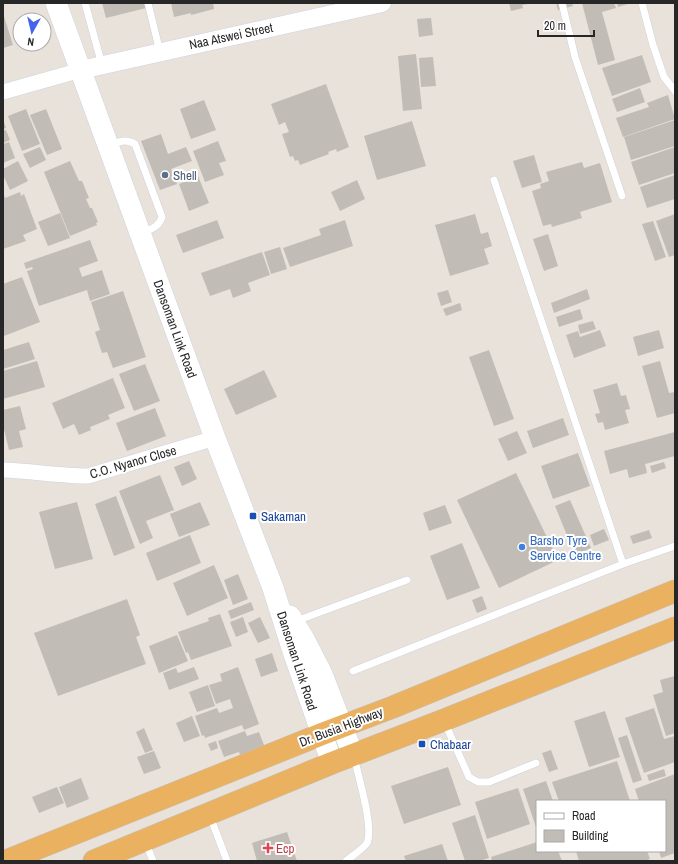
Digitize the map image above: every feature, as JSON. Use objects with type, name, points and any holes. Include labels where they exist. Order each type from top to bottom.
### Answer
[{"type":"highway","name":"Dr. Busia Highway","points":[[6,861],[322,734],[343,727],[675,591]]},
{"type":"highway","points":[[94,861],[332,763],[675,628]]},
{"type":"main road","name":"Dansoman Link Road","points":[[56,3],[215,438],[273,588],[332,763]]},
{"type":"main road","name":"Dansoman Link Road","points":[[273,588],[294,622],[322,674],[353,755]]},
{"type":"street","name":"Naa Atswei Street","points":[[81,70],[382,3]]},
{"type":"street","points":[[3,92],[81,70]]},
{"type":"street","name":"C.O. Nyanor Close","points":[[3,470],[32,471],[70,476],[88,476],[215,438]]},
{"type":"lane","points":[[85,3],[102,65]]},
{"type":"lane","points":[[148,3],[160,52]]},
{"type":"lane","points":[[562,3],[575,57],[622,196]]},
{"type":"lane","points":[[642,3],[653,45],[664,77],[675,92]]},
{"type":"lane","points":[[494,180],[623,564]]},
{"type":"lane","points":[[353,670],[623,564],[675,546]]},
{"type":"lane","points":[[294,622],[406,580]]},
{"type":"lane","points":[[444,720],[469,777],[478,782],[488,782],[536,763]]},
{"type":"lane","points":[[346,861],[366,844],[368,835],[368,823],[353,755]]},
{"type":"lane","points":[[209,813],[227,861]]},
{"type":"lane","points":[[145,840],[153,861]]},
{"type":"building","points":[[102,3],[144,3],[146,8],[106,18]]},
{"type":"building","points":[[171,3],[213,3],[214,9],[191,15],[191,13],[174,17]]},
{"type":"building","points":[[509,3],[528,4],[522,5],[523,8],[511,11]]},
{"type":"building","points":[[556,3],[572,3],[573,6],[558,10]]},
{"type":"building","points":[[582,3],[614,3],[616,8],[602,12],[615,60],[598,65]]},
{"type":"building","points":[[617,3],[631,3],[618,7]]},
{"type":"building","points":[[3,13],[12,45],[3,48]]},
{"type":"building","points":[[431,18],[433,35],[419,37],[417,19]]},
{"type":"building","points":[[416,54],[422,109],[403,111],[398,56]]},
{"type":"building","points":[[642,55],[651,82],[612,96],[602,68]]},
{"type":"building","points":[[433,57],[436,86],[421,87],[419,58]]},
{"type":"building","points":[[326,84],[349,147],[337,152],[336,149],[328,152],[329,154],[300,165],[298,160],[295,161],[293,156],[290,157],[282,134],[289,132],[285,122],[279,125],[271,104]]},
{"type":"building","points":[[640,88],[645,102],[617,112],[612,99]]},
{"type":"building","points":[[668,95],[675,119],[623,137],[616,118],[649,107],[647,103]]},
{"type":"building","points":[[204,100],[216,130],[191,139],[180,109]]},
{"type":"building","points":[[26,109],[40,144],[22,151],[8,116]]},
{"type":"building","points":[[46,109],[62,149],[47,155],[30,115]]},
{"type":"building","points":[[3,119],[6,128],[3,129]]},
{"type":"building","points":[[675,120],[675,146],[631,160],[624,137]]},
{"type":"building","points":[[412,121],[426,166],[377,180],[364,136]]},
{"type":"building","points":[[6,130],[10,140],[3,143],[3,131]]},
{"type":"building","points":[[161,134],[168,154],[186,147],[192,161],[171,169],[177,184],[160,190],[141,141]]},
{"type":"building","points":[[218,141],[226,161],[219,163],[224,175],[205,182],[193,151]]},
{"type":"building","points":[[9,142],[15,158],[3,163],[3,144]]},
{"type":"building","points":[[40,147],[46,160],[30,168],[23,154]]},
{"type":"building","points":[[675,147],[675,173],[639,185],[631,162]]},
{"type":"building","points":[[534,155],[542,182],[522,188],[513,161]]},
{"type":"building","points":[[18,161],[28,181],[10,190],[3,175],[3,169]]},
{"type":"building","points":[[70,161],[79,181],[82,181],[89,198],[86,199],[98,222],[96,223],[97,225],[70,236],[44,172]]},
{"type":"building","points":[[582,162],[584,168],[600,163],[612,202],[580,212],[582,218],[552,227],[551,224],[543,226],[532,191],[541,188],[540,184],[549,181],[546,172]]},
{"type":"building","points":[[675,175],[675,199],[647,208],[640,187]]},
{"type":"building","points":[[198,176],[209,203],[189,211],[179,184]]},
{"type":"building","points":[[357,180],[365,199],[340,211],[331,192]]},
{"type":"building","points":[[3,192],[5,198],[20,192],[21,196],[24,194],[37,229],[23,235],[26,241],[3,249]]},
{"type":"building","points":[[60,213],[70,238],[48,246],[38,222]]},
{"type":"building","points":[[475,214],[481,234],[488,232],[492,246],[484,249],[489,264],[450,276],[435,225]]},
{"type":"building","points":[[675,214],[675,255],[669,257],[656,221]]},
{"type":"building","points":[[217,220],[224,238],[183,253],[176,235]]},
{"type":"building","points":[[345,220],[353,246],[290,267],[283,248],[321,235],[319,229]]},
{"type":"building","points":[[653,221],[666,257],[655,261],[642,224]]},
{"type":"building","points":[[548,234],[558,266],[544,271],[533,239]]},
{"type":"building","points":[[90,240],[98,261],[79,268],[82,277],[102,270],[110,294],[90,301],[87,290],[39,306],[27,271],[33,269],[32,267],[26,269],[24,263]]},
{"type":"building","points":[[280,247],[287,269],[271,274],[264,252]]},
{"type":"building","points":[[262,252],[270,275],[248,283],[251,291],[233,298],[230,289],[210,296],[201,273]]},
{"type":"building","points":[[22,277],[40,322],[4,336],[3,284]]},
{"type":"building","points":[[587,289],[590,299],[554,313],[551,303]]},
{"type":"building","points":[[448,290],[452,302],[441,306],[437,293]]},
{"type":"building","points":[[123,291],[146,357],[113,368],[107,352],[102,353],[95,332],[100,330],[91,302]]},
{"type":"building","points":[[460,303],[462,310],[446,316],[443,309]]},
{"type":"building","points":[[580,309],[583,319],[559,327],[556,317]]},
{"type":"building","points":[[593,321],[596,329],[580,334],[578,325]]},
{"type":"building","points":[[600,330],[606,346],[574,358],[566,335],[578,331],[580,337]]},
{"type":"building","points":[[659,330],[664,348],[638,356],[633,337]]},
{"type":"building","points":[[29,342],[35,359],[3,369],[3,350]]},
{"type":"building","points":[[489,350],[514,419],[494,426],[469,357]]},
{"type":"building","points":[[37,361],[45,387],[3,399],[3,371]]},
{"type":"building","points":[[660,361],[669,393],[675,392],[675,413],[657,418],[642,366]]},
{"type":"building","points":[[145,364],[160,401],[134,411],[119,374]]},
{"type":"building","points":[[264,370],[277,397],[236,415],[224,389]]},
{"type":"building","points":[[113,378],[125,408],[108,415],[110,419],[90,427],[91,430],[79,435],[74,424],[63,429],[52,403]]},
{"type":"building","points":[[617,383],[621,396],[626,395],[630,409],[625,410],[629,423],[605,430],[603,422],[598,423],[595,414],[600,413],[593,390]]},
{"type":"building","points":[[20,406],[26,429],[19,431],[23,447],[9,450],[3,425],[3,410]]},
{"type":"building","points":[[155,408],[166,436],[127,451],[116,423]]},
{"type":"building","points":[[563,418],[569,435],[533,448],[527,431]]},
{"type":"building","points":[[517,431],[527,453],[508,461],[498,439]]},
{"type":"building","points":[[675,432],[675,456],[645,464],[647,473],[629,478],[627,469],[610,474],[604,451]]},
{"type":"building","points":[[578,453],[590,486],[553,499],[541,466]]},
{"type":"building","points":[[189,461],[197,479],[182,486],[174,467]]},
{"type":"building","points":[[664,462],[666,468],[652,473],[650,466]]},
{"type":"building","points":[[516,473],[558,560],[499,588],[457,500]]},
{"type":"building","points":[[160,475],[174,510],[146,521],[153,538],[140,544],[119,491]]},
{"type":"building","points":[[116,496],[135,548],[114,556],[95,504]]},
{"type":"building","points":[[570,500],[591,548],[575,555],[555,506]]},
{"type":"building","points":[[77,502],[93,559],[55,569],[39,512]]},
{"type":"building","points":[[200,502],[210,525],[179,537],[170,514]]},
{"type":"building","points":[[445,505],[452,523],[429,531],[423,513]]},
{"type":"building","points":[[604,529],[609,540],[594,546],[590,535]]},
{"type":"building","points":[[649,530],[652,538],[633,544],[630,536]]},
{"type":"building","points":[[190,535],[201,563],[157,581],[146,553]]},
{"type":"building","points":[[462,543],[480,588],[447,600],[430,556]]},
{"type":"building","points":[[214,565],[228,598],[187,616],[173,583]]},
{"type":"building","points":[[238,574],[248,599],[233,605],[224,580]]},
{"type":"building","points":[[482,596],[487,609],[477,613],[472,600]]},
{"type":"building","points":[[127,599],[140,635],[136,637],[146,664],[58,696],[34,633]]},
{"type":"building","points":[[251,602],[254,610],[231,619],[228,611]]},
{"type":"building","points":[[220,614],[232,646],[191,660],[188,652],[186,653],[178,632],[209,621],[208,618]]},
{"type":"building","points":[[243,617],[248,632],[236,637],[230,622]]},
{"type":"building","points":[[260,617],[270,638],[258,643],[248,623]]},
{"type":"building","points":[[177,635],[188,661],[159,673],[149,646]]},
{"type":"building","points":[[272,653],[278,671],[261,677],[255,659]]},
{"type":"building","points":[[194,667],[199,679],[169,690],[163,673],[176,668],[178,673]]},
{"type":"building","points":[[238,667],[259,724],[244,730],[242,725],[205,738],[204,735],[202,736],[195,716],[217,708],[219,713],[233,708],[230,699],[216,704],[209,685],[222,681],[220,674]]},
{"type":"building","points":[[675,676],[675,733],[666,736],[653,695],[663,692],[660,680]]},
{"type":"building","points":[[208,685],[215,706],[197,712],[189,692]]},
{"type":"building","points":[[654,708],[664,739],[675,736],[675,762],[644,773],[625,718]]},
{"type":"building","points":[[605,711],[620,757],[589,767],[574,721]]},
{"type":"building","points":[[192,716],[200,736],[184,742],[176,723]]},
{"type":"building","points":[[144,728],[153,750],[145,753],[136,732]]},
{"type":"building","points":[[245,731],[247,736],[259,732],[267,753],[242,761],[239,752],[224,757],[218,741]]},
{"type":"building","points":[[627,735],[642,780],[633,783],[618,738]]},
{"type":"building","points":[[216,741],[218,748],[211,751],[208,744]]},
{"type":"building","points":[[551,750],[558,769],[549,772],[542,753]]},
{"type":"building","points":[[154,751],[161,768],[144,774],[137,757]]},
{"type":"building","points":[[617,761],[630,800],[559,800],[552,782]]},
{"type":"building","points":[[448,767],[461,805],[404,824],[391,786]]},
{"type":"building","points":[[664,769],[666,776],[649,781],[647,775]]},
{"type":"building","points":[[675,774],[675,853],[661,858],[659,852],[666,852],[666,800],[639,800],[635,789]]},
{"type":"building","points":[[81,778],[89,799],[67,808],[59,787]]},
{"type":"building","points":[[546,781],[553,800],[536,800],[536,827],[523,789]]},
{"type":"building","points":[[57,787],[64,803],[39,813],[32,797]]},
{"type":"building","points":[[518,788],[530,824],[487,839],[475,802]]},
{"type":"building","points":[[475,815],[489,858],[479,861],[465,861],[452,823]]},
{"type":"building","points":[[287,832],[297,861],[257,861],[252,843]]},
{"type":"building","points":[[536,842],[536,852],[558,852],[562,861],[492,861],[491,857]]},
{"type":"building","points":[[442,844],[448,861],[406,861],[404,856]]},
{"type":"building","points":[[576,852],[647,852],[650,859],[644,861],[579,861]]},
{"type":"place","name":"Shell","points":[[165,175]]},
{"type":"place","name":"Sakaman","points":[[253,516]]},
{"type":"place","name":"Barsho Tyre Service Centre","points":[[522,547]]},
{"type":"place","name":"Chabaar","points":[[422,744]]},
{"type":"place","name":"Ecp","points":[[268,848]]}]
